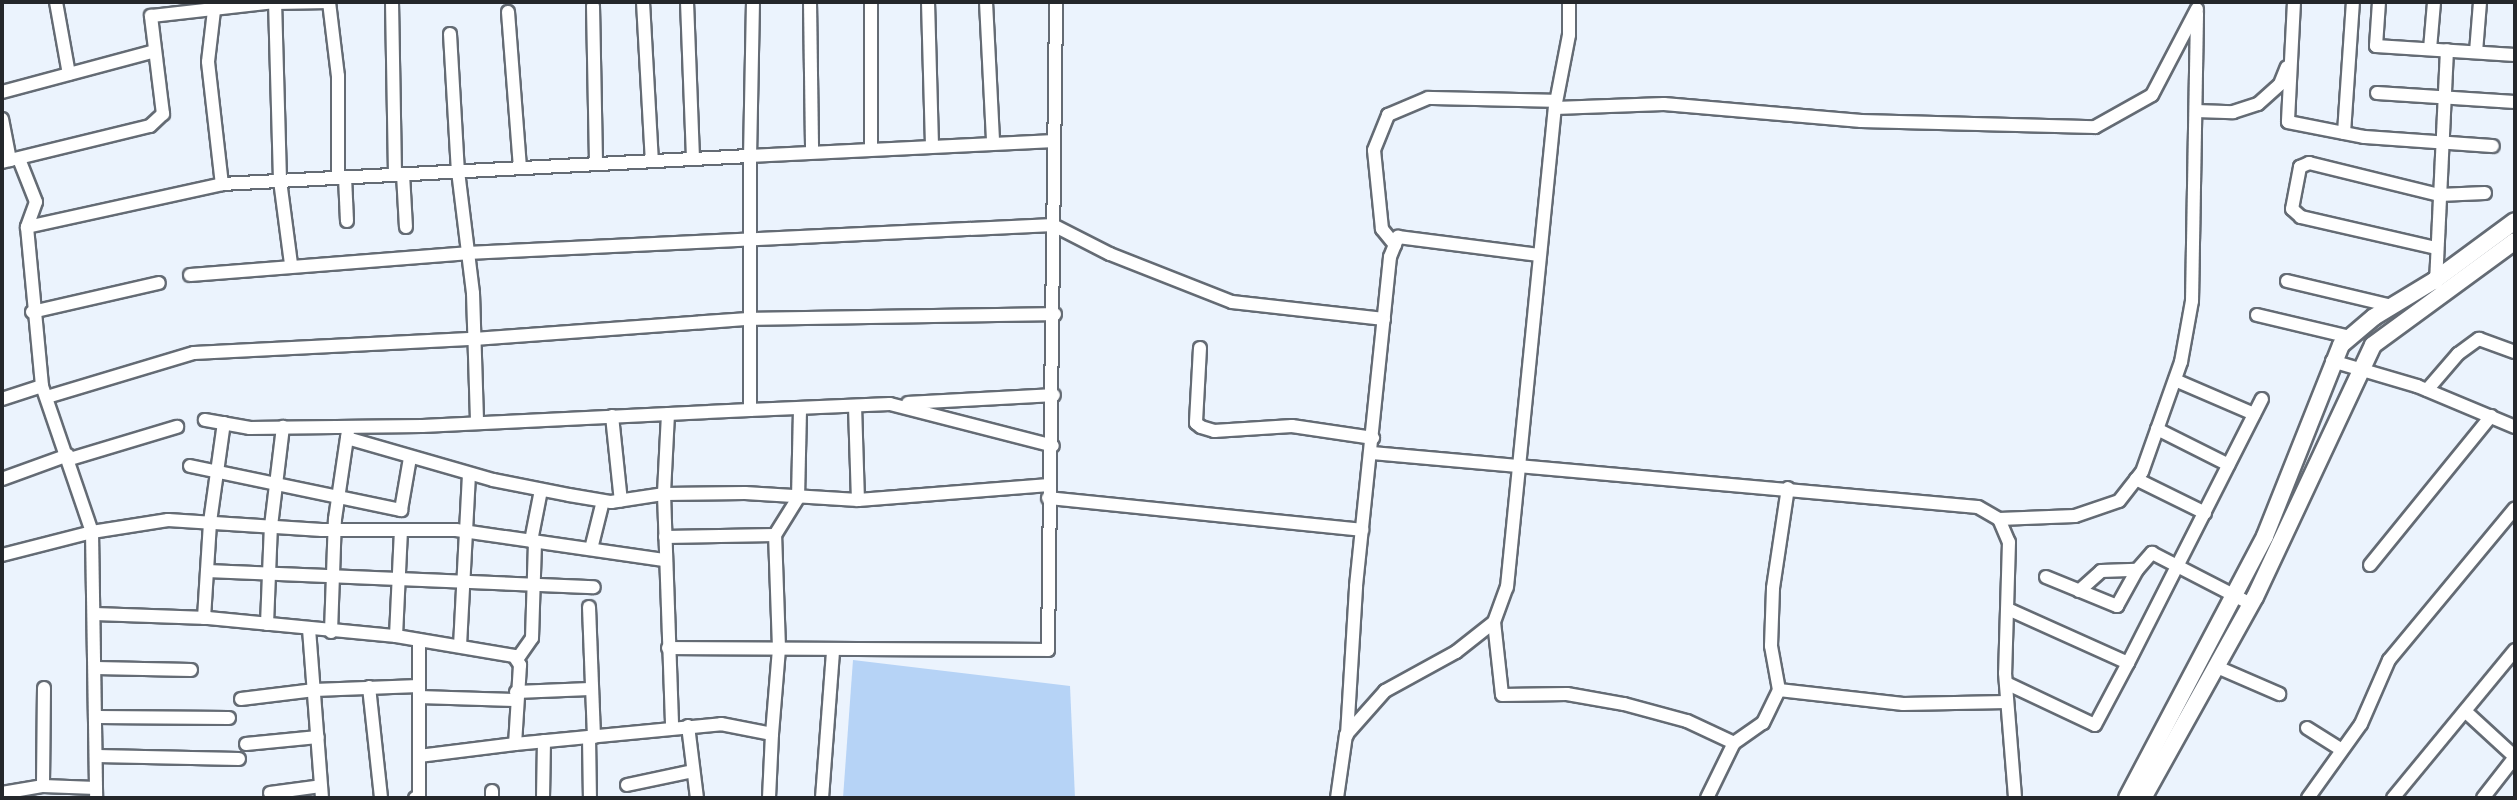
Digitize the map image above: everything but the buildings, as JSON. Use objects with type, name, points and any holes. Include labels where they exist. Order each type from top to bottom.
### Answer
[{"type":"street","points":[[55,2],[69,74]]},
{"type":"street","points":[[10,160],[150,126],[163,114],[151,2]]},
{"type":"street","points":[[151,16],[216,5],[330,2],[338,81],[341,177],[347,220]]},
{"type":"street","points":[[392,2],[399,174],[406,227]]},
{"type":"street","points":[[643,2],[652,161]]},
{"type":"street","points":[[687,2],[693,158]]},
{"type":"street","points":[[750,410],[748,239],[753,2]]},
{"type":"street","points":[[810,2],[812,151]]},
{"type":"street","points":[[871,2],[871,148]]},
{"type":"street","points":[[928,2],[932,145]]},
{"type":"street","points":[[986,2],[993,142]]},
{"type":"street","points":[[668,648],[1048,650],[1048,492],[1053,446],[1055,314],[1053,225],[1056,2]]},
{"type":"street","points":[[1569,2],[1569,35],[1556,105],[1539,255],[1507,587],[1494,622],[1502,695],[1567,694],[1625,704],[1687,721],[1734,743]]},
{"type":"street","points":[[2294,2],[2288,122],[2344,133],[2493,146]]},
{"type":"street","points":[[2344,133],[2353,2]]},
{"type":"street","points":[[2379,2],[2376,46],[2515,55]]},
{"type":"street","points":[[2430,49],[2434,2]]},
{"type":"street","points":[[2476,52],[2480,2]]},
{"type":"street","points":[[275,3],[281,180],[291,264]]},
{"type":"street","points":[[216,5],[208,62],[218,123],[222,184]]},
{"type":"street","points":[[1395,245],[1382,229],[1374,150],[1388,115],[1428,98],[1556,105],[1664,104],[1861,121],[2095,127],[2152,95],[2198,5]]},
{"type":"street","points":[[1999,520],[2076,516],[2119,501],[2136,479],[2157,429],[2175,380],[2192,301],[2198,5]]},
{"type":"street","points":[[593,6],[596,164]]},
{"type":"street","points":[[508,12],[520,168]]},
{"type":"street","points":[[450,34],[458,171],[474,339],[477,423]]},
{"type":"street","points":[[2438,287],[2436,248],[2447,50]]},
{"type":"street","points":[[2,92],[155,51]]},
{"type":"street","points":[[2196,111],[2233,112],[2259,104],[2280,84],[2291,58]]},
{"type":"street","points":[[2377,93],[2515,102]]},
{"type":"street","points":[[2,119],[10,160],[36,202],[27,228],[32,312],[44,392],[69,457],[92,532],[97,717],[96,793],[43,786],[2,793]]},
{"type":"street","points":[[27,228],[222,184],[812,151],[1054,141]]},
{"type":"street","points":[[2436,248],[2301,217],[2292,209],[2302,163],[2439,195],[2485,194]]},
{"type":"street","points":[[2127,798],[2149,775],[2217,667],[2251,604],[2358,369],[2377,341],[2515,221]]},
{"type":"street","points":[[190,275],[291,264],[467,253],[1053,225],[1111,254],[1231,302],[1384,319]]},
{"type":"street","points":[[1337,798],[1346,735],[1384,319],[1395,245],[1398,237],[1539,255]]},
{"type":"street","points":[[2143,798],[2149,775],[2265,536],[2332,361],[2350,337],[2392,306],[2438,287],[2515,241]]},
{"type":"street","points":[[2287,281],[2392,306]]},
{"type":"street","points":[[32,312],[159,283]]},
{"type":"street","points":[[2,399],[44,392],[194,353],[474,339],[748,319],[1055,314]]},
{"type":"street","points":[[2257,315],[2350,337]]},
{"type":"street","points":[[2422,388],[2458,354],[2479,339],[2515,352]]},
{"type":"street","points":[[1200,348],[1196,422],[1201,427],[1214,431],[1292,426],[1373,438]]},
{"type":"street","points":[[2332,361],[2422,388],[2515,427]]},
{"type":"street","points":[[2175,380],[2255,414]]},
{"type":"street","points":[[205,420],[225,424],[347,432],[477,423],[1054,395]]},
{"type":"street","points":[[2006,683],[2095,725],[2262,399]]},
{"type":"street","points":[[890,404],[1053,446]]},
{"type":"street","points":[[855,406],[858,500]]},
{"type":"street","points":[[769,798],[779,648],[775,535],[798,498],[800,408]]},
{"type":"street","points":[[668,414],[664,560],[672,727]]},
{"type":"street","points":[[612,416],[621,501]]},
{"type":"street","points":[[2370,565],[2491,416]]},
{"type":"street","points":[[204,618],[210,523],[225,424]]},
{"type":"street","points":[[2,479],[177,427]]},
{"type":"street","points":[[267,624],[271,526],[283,427]]},
{"type":"street","points":[[2157,429],[2229,465]]},
{"type":"street","points":[[347,432],[410,458],[469,474],[603,501],[664,494],[745,492],[798,498],[858,500],[1048,492],[1363,530]]},
{"type":"street","points":[[331,632],[334,530],[347,432]]},
{"type":"street","points":[[1372,453],[1978,507],[1999,520],[2009,542],[2006,683],[2015,798]]},
{"type":"street","points":[[396,636],[399,531],[410,458]]},
{"type":"street","points":[[190,466],[401,510]]},
{"type":"street","points":[[460,646],[469,474]]},
{"type":"street","points":[[2136,479],[2205,513]]},
{"type":"street","points":[[1706,798],[1734,743],[1763,723],[1779,690],[1771,646],[1773,588],[1788,488]]},
{"type":"street","points":[[515,744],[517,658],[532,638],[536,584],[533,541],[541,490]]},
{"type":"street","points":[[591,549],[603,501]]},
{"type":"street","points":[[2308,798],[2361,724],[2389,660],[2515,508]]},
{"type":"street","points":[[2,555],[92,532],[175,520],[334,530],[467,532],[664,560]]},
{"type":"street","points":[[664,537],[775,535]]},
{"type":"street","points":[[2046,577],[2121,605],[2137,570],[2152,553],[2251,604]]},
{"type":"street","points":[[2079,591],[2101,571],[2137,570]]},
{"type":"street","points":[[207,571],[594,587]]},
{"type":"street","points":[[589,607],[592,737],[590,798]]},
{"type":"street","points":[[2008,609],[2128,663]]},
{"type":"street","points":[[95,614],[204,618],[396,636],[517,658]]},
{"type":"street","points":[[1346,735],[1385,691],[1457,652],[1494,622]]},
{"type":"street","points":[[270,793],[321,792],[309,629]]},
{"type":"street","points":[[415,798],[419,796],[419,640]]},
{"type":"street","points":[[822,798],[832,649]]},
{"type":"street","points":[[2393,798],[2515,650]]},
{"type":"street","points":[[2217,667],[2279,694]]},
{"type":"street","points":[[96,668],[191,670]]},
{"type":"street","points":[[241,699],[314,690],[369,687],[515,696],[590,689]]},
{"type":"street","points":[[369,687],[382,798]]},
{"type":"street","points":[[43,786],[44,688]]},
{"type":"street","points":[[1779,690],[1903,704],[2007,702]]},
{"type":"street","points":[[2465,711],[2515,757],[2483,798]]},
{"type":"street","points":[[97,717],[229,718]]},
{"type":"street","points":[[419,756],[688,726],[721,724],[772,734]]},
{"type":"street","points":[[688,726],[697,798]]},
{"type":"street","points":[[2306,728],[2342,750]]},
{"type":"street","points":[[246,744],[318,737]]},
{"type":"street","points":[[543,798],[544,741]]},
{"type":"street","points":[[97,756],[239,759]]},
{"type":"street","points":[[627,785],[693,771]]},
{"type":"shaded area","points":[[853,660],[1070,686],[1075,798],[843,798]]}]
